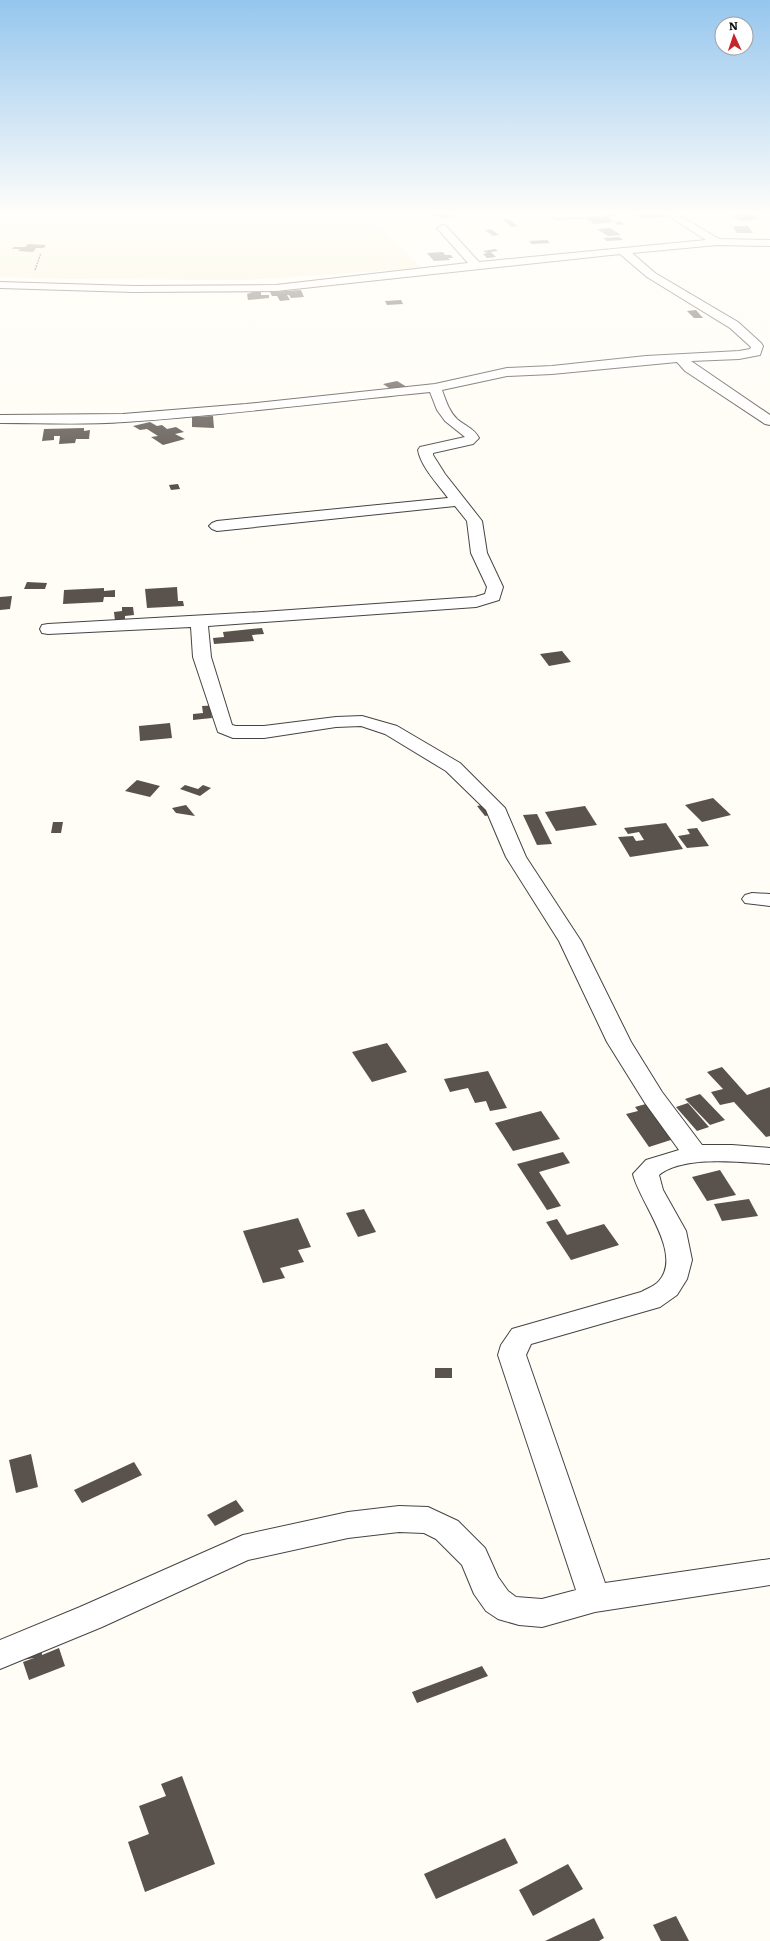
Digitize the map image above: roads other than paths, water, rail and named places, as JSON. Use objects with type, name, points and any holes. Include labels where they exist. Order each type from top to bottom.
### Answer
[{"type":"street","points":[[0,419],[123,418],[285,405],[340,397],[435,388],[507,372],[552,370],[646,360],[738,355],[756,352],[757,346],[734,325],[697,303]]},
{"type":"street","points":[[680,358],[690,368],[770,421]]},
{"type":"street","points":[[48,628],[199,622],[476,602],[493,597],[495,587],[479,553],[474,521],[439,476],[426,455],[425,450],[468,441],[472,438],[470,433],[452,422],[443,409],[435,388]]},
{"type":"street","points":[[217,526],[459,501]]},
{"type":"street","points":[[199,622],[202,657],[224,728],[233,732],[264,732],[336,722],[362,721],[391,730],[453,768],[495,808],[516,857],[570,941],[619,1042],[653,1097],[695,1153]]},
{"type":"street","points":[[595,1598],[512,1355],[515,1345],[522,1336],[650,1300],[667,1289],[674,1277],[679,1260],[678,1241],[664,1213],[648,1189],[646,1174],[652,1166],[695,1153],[722,1152],[770,1156]]},
{"type":"street","points":[[0,1655],[91,1617],[243,1548],[348,1526],[399,1519],[428,1520],[447,1530],[474,1557],[485,1584],[498,1601],[509,1609],[542,1613],[595,1598],[770,1572]]}]
